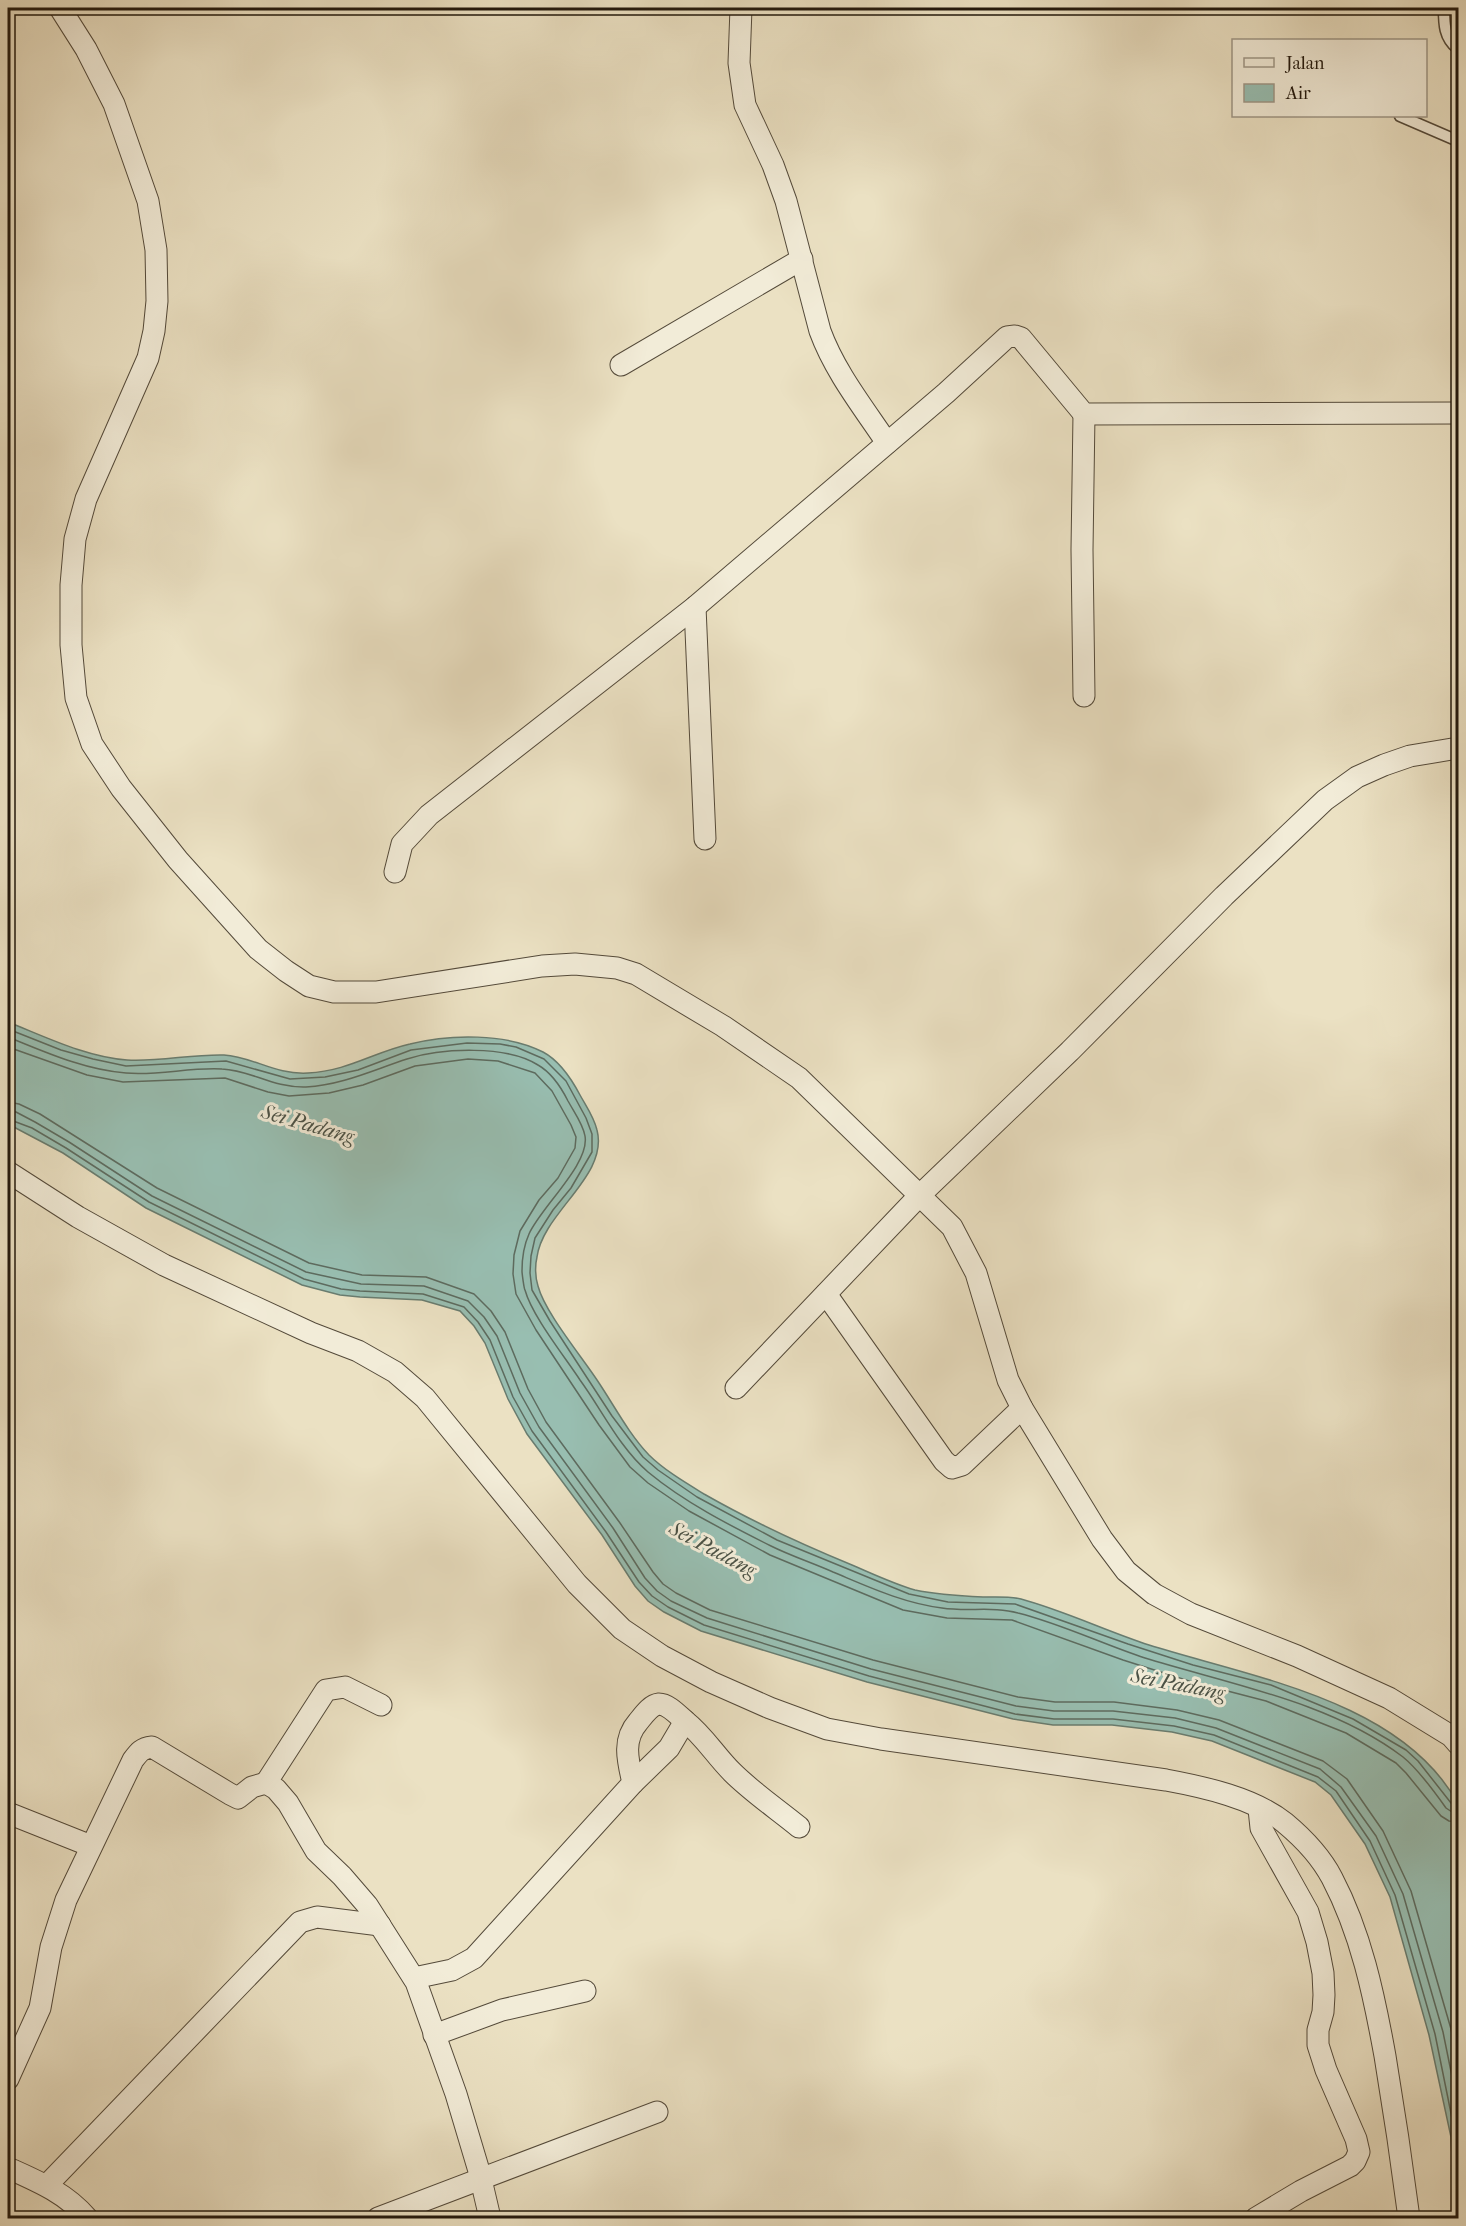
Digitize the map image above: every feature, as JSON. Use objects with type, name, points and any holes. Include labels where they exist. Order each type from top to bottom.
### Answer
[{"type":"street","points":[[60,8],[86,49],[114,104],[148,201],[156,250],[157,301],[148,358],[86,499],[75,539],[71,585],[71,645],[76,698],[92,744],[121,788],[178,860],[258,949],[309,986],[334,992],[376,992],[542,966],[574,964],[617,968],[636,974],[723,1026],[799,1077],[952,1227],[976,1273],[1008,1380],[1022,1408],[1102,1539],[1126,1570],[1154,1594],[1191,1614],[1297,1656],[1389,1698],[1451,1736],[1458,1744]]},
{"type":"street","points":[[741,8],[739,63],[745,105],[773,165],[786,201],[827,350],[842,377],[887,443]]},
{"type":"street","points":[[621,365],[802,260]]},
{"type":"street","points":[[395,872],[402,844],[429,815],[695,607],[946,393],[1007,337],[1022,338],[1084,414],[1082,549],[1084,696]]},
{"type":"street","points":[[1084,414],[1458,413]]},
{"type":"street","points":[[695,607],[705,839]]},
{"type":"street","points":[[736,1388],[920,1195],[1070,1051],[1224,896],[1324,800],[1357,777],[1384,765],[1410,756],[1458,748]]},
{"type":"street","points":[[8,1172],[78,1217],[164,1265],[311,1333],[358,1351],[395,1372],[425,1398],[577,1584],[622,1629],[662,1656],[711,1682],[770,1708],[827,1729],[881,1739],[1177,1782],[1211,1789],[1283,1822],[1309,1846],[1331,1876],[1354,1926],[1380,2031],[1410,2218]]},
{"type":"street","points":[[826,1294],[944,1461],[952,1467],[962,1465],[1022,1408]]},
{"type":"street","points":[[8,2079],[40,2008],[56,1926],[91,1846],[139,1751],[145,1747],[152,1747],[238,1798],[252,1787],[266,1783],[326,1690],[345,1688],[381,1705]]},
{"type":"street","points":[[633,1782],[627,1751],[631,1730],[652,1706],[659,1704],[668,1707],[701,1734],[715,1755],[734,1774],[799,1827]]},
{"type":"street","points":[[414,1978],[453,1970],[474,1958],[633,1782],[669,1748],[685,1721]]},
{"type":"street","points":[[266,1783],[276,1789],[288,1803],[316,1851],[367,1905],[414,1978],[456,2094],[490,2218]]},
{"type":"street","points":[[1256,2218],[1301,2191],[1350,2166],[1359,2152],[1356,2139],[1318,2046],[1318,2030],[1323,2012],[1323,1973],[1308,1912],[1261,1828],[1258,1809]]},
{"type":"street","points":[[8,1813],[91,1846]]},
{"type":"street","points":[[47,2185],[300,1922],[316,1917],[380,1925]]},
{"type":"street","points":[[434,2035],[502,2010],[585,1991]]},
{"type":"street","points":[[378,2218],[657,2112]]},
{"type":"street","points":[[8,2168],[47,2185],[87,2218]]},
{"type":"lane","points":[[1444,8],[1446,33],[1449,41],[1458,49]]},
{"type":"lane","points":[[1402,117],[1458,141]]},
{"type":"water","name":"Sei Padang","points":[[8,1022],[66,1046],[112,1058],[139,1060],[224,1055],[296,1073],[336,1069],[397,1047],[442,1038],[495,1038],[512,1041],[543,1052],[560,1065],[577,1089],[596,1125],[598,1147],[594,1163],[585,1179],[542,1241],[536,1264],[538,1286],[556,1322],[629,1429],[642,1447],[661,1466],[704,1494],[759,1523],[899,1585],[932,1593],[1021,1599],[1149,1645],[1277,1682],[1321,1698],[1363,1717],[1401,1740],[1433,1769],[1458,1804],[1458,2218],[1455,2218],[1451,2137],[1429,2035],[1390,1897],[1365,1844],[1331,1795],[1315,1782],[1212,1741],[1172,1732],[1112,1725],[1053,1725],[1013,1719],[867,1682],[701,1631],[664,1612],[648,1601],[635,1586],[602,1535],[527,1434],[508,1399],[485,1343],[460,1311],[422,1300],[340,1295],[302,1285],[146,1208],[63,1153],[8,1124]]}]
